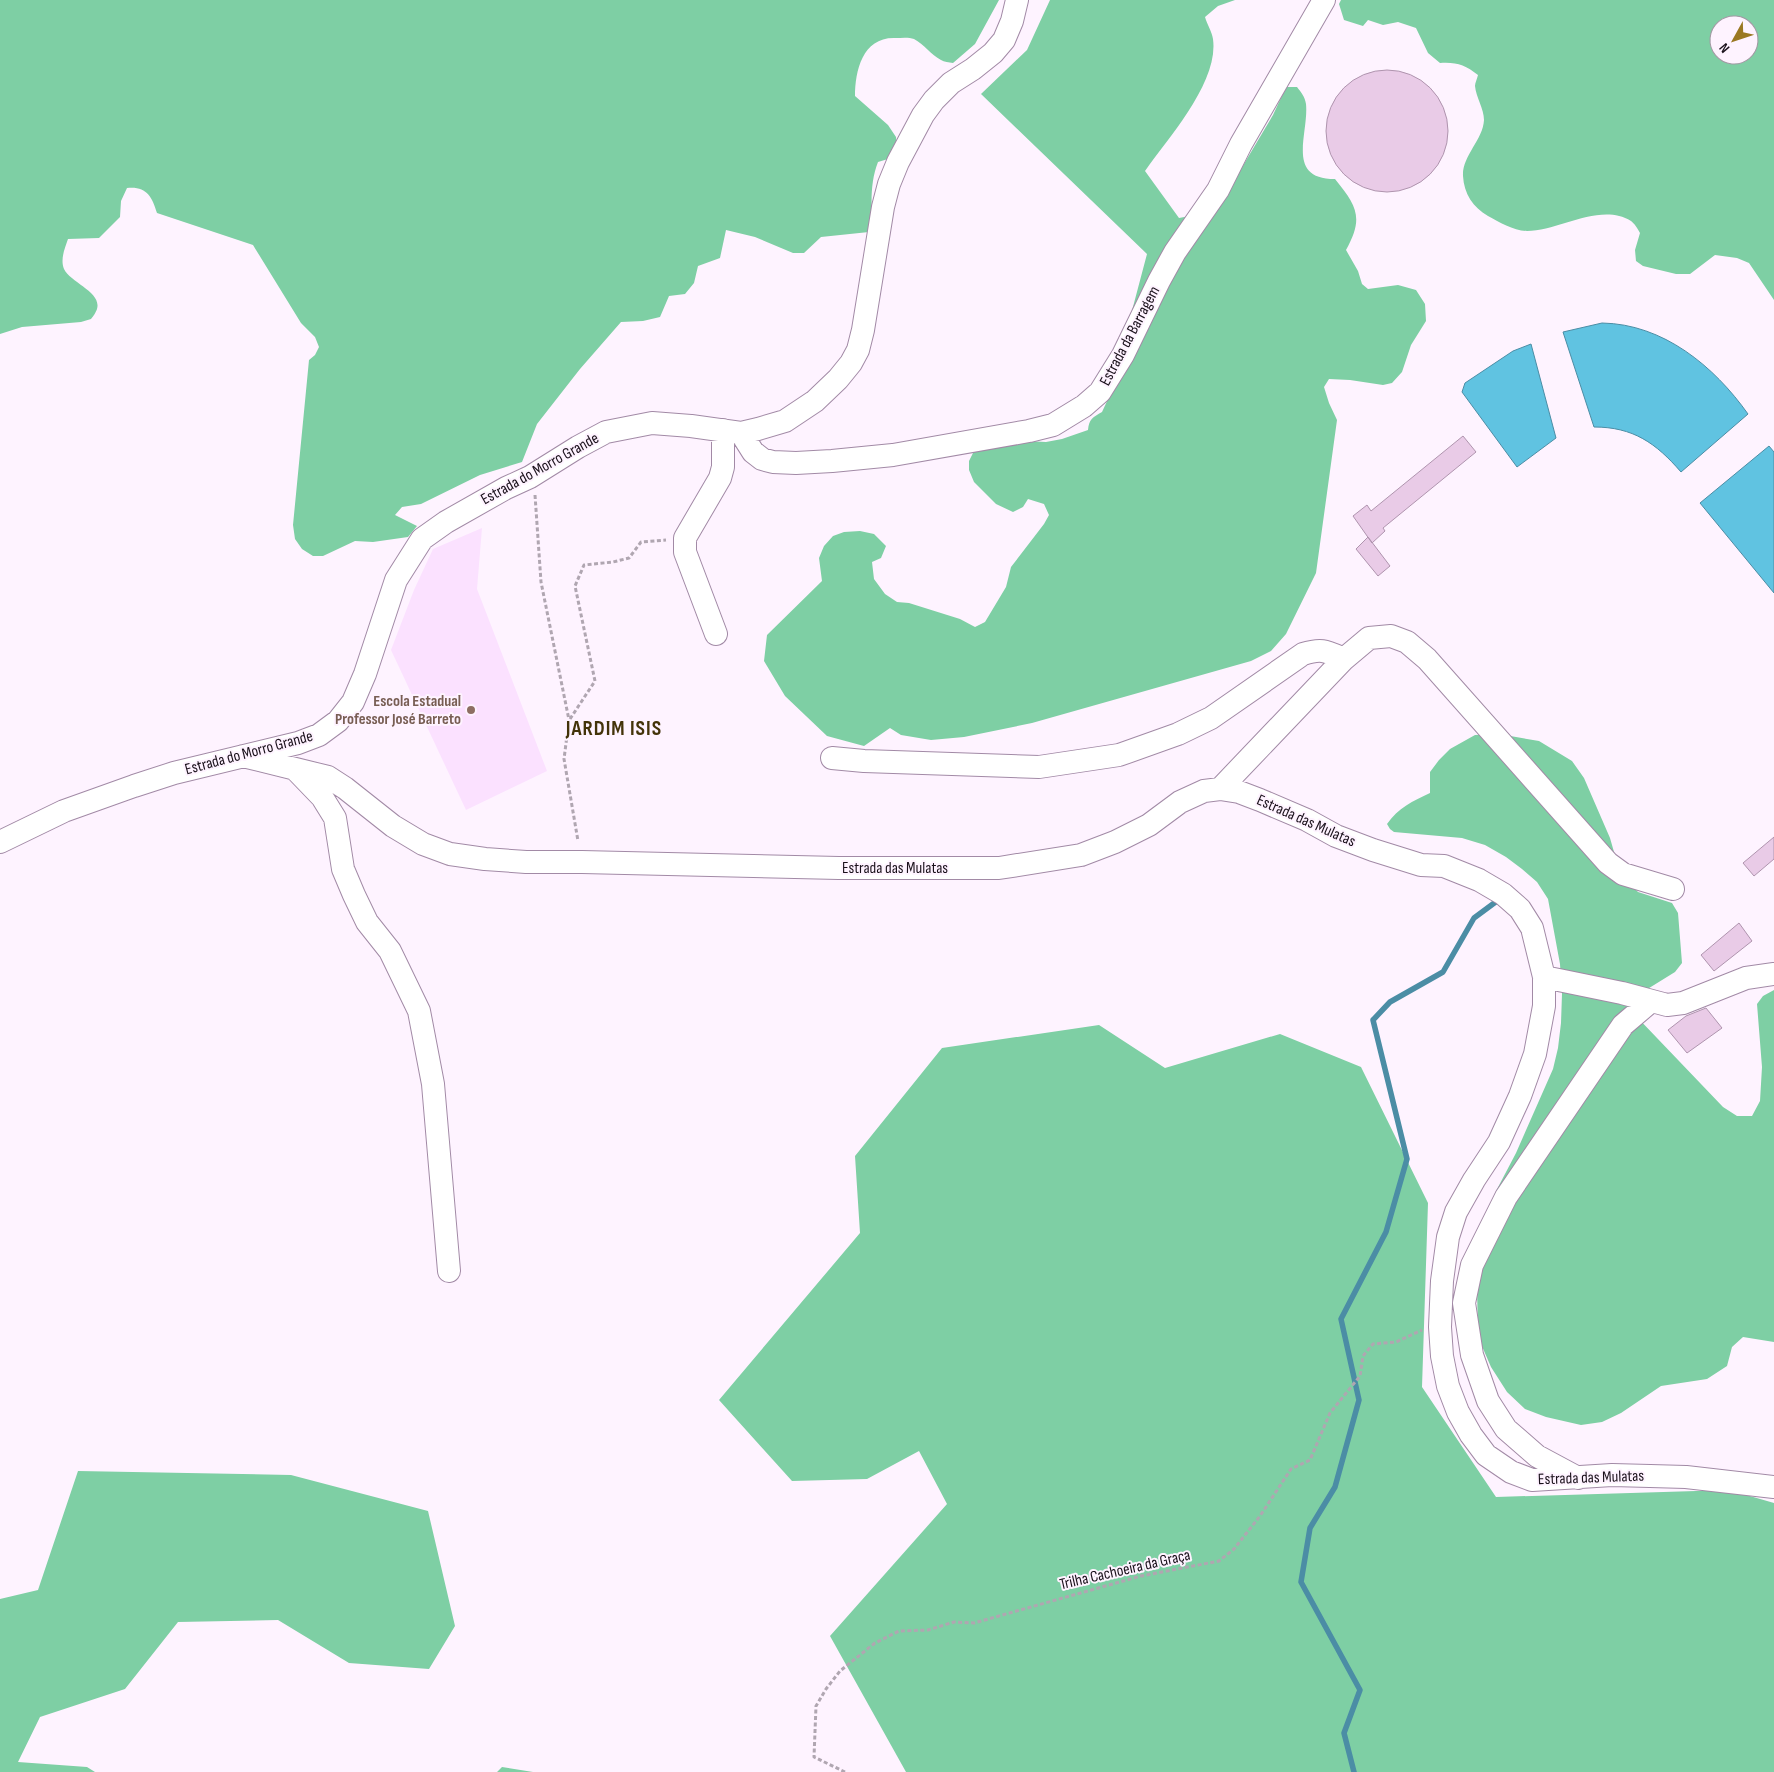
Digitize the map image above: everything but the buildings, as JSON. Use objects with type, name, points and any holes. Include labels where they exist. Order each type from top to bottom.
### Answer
[{"type":"street","name":"Estrada do Morro Grande","points":[[0,842],[64,811],[174,773],[298,743],[319,735],[338,721],[353,702],[365,674],[396,580],[422,539],[446,522],[534,474],[578,447],[606,432],[652,423],[732,431],[758,429],[785,421],[815,402],[838,379],[851,363],[858,350],[863,330],[882,207],[898,162],[923,115],[934,100],[951,83],[973,69],[992,53],[1004,40],[1012,21],[1017,0]]},
{"type":"street","name":"Estrada da Barragem","points":[[732,431],[753,452],[773,462],[832,461],[893,455],[1030,431],[1053,425],[1084,406],[1100,392],[1123,355],[1175,252],[1218,190],[1241,144],[1324,0]]},
{"type":"street","points":[[716,634],[684,552],[685,538],[720,478],[732,431]]},
{"type":"street","points":[[1220,789],[1344,659],[1369,638],[1391,636],[1407,642],[1427,659],[1608,863],[1623,874],[1673,889]]},
{"type":"street","points":[[832,758],[864,761],[1039,767],[1119,755],[1178,734],[1211,718],[1303,654],[1323,650],[1344,659]]},
{"type":"street","name":"Estrada das Mulatas","points":[[244,756],[328,777],[393,826],[423,844],[450,854],[485,859],[518,862],[839,868],[999,868],[1082,855],[1150,825],[1180,802],[1204,791],[1220,789],[1239,792],[1260,800],[1307,820],[1336,836],[1373,850],[1421,865],[1444,866],[1478,880],[1503,894],[1520,909],[1532,928],[1544,976],[1544,1006],[1535,1054],[1520,1096],[1499,1142],[1456,1212],[1448,1237],[1442,1281],[1440,1327],[1442,1356],[1448,1386],[1458,1412],[1471,1435],[1486,1455],[1511,1472],[1532,1480],[1612,1475],[1686,1477],[1774,1487]]},
{"type":"street","points":[[296,770],[322,797],[335,818],[344,869],[354,895],[367,922],[390,952],[420,1011],[433,1084],[449,1271]]},
{"type":"street","points":[[1544,976],[1667,1005],[1683,1002],[1746,978],[1774,974]]},
{"type":"street","points":[[1579,1478],[1537,1456],[1506,1429],[1488,1401],[1472,1355],[1464,1303],[1472,1265],[1506,1197],[1623,1025],[1650,1002]]},
{"type":"path","points":[[534,474],[541,582],[569,720],[564,759],[582,862]]},
{"type":"path","points":[[569,720],[595,681],[575,586],[584,565],[629,558],[641,542],[685,538]]},
{"type":"path","name":"Trilha Cachoeira da Graça","points":[[845,1772],[814,1757],[816,1706],[840,1670],[875,1642],[899,1631],[928,1630],[954,1622],[974,1622],[1141,1576],[1219,1561],[1234,1549],[1260,1516],[1291,1469],[1310,1460],[1330,1412],[1360,1376],[1363,1356],[1373,1344],[1396,1342],[1417,1331],[1440,1327]]},
{"type":"shaded area","name":"Escola Estadual Professor José Barreto","points":[[482,528],[477,589],[547,771],[466,810],[391,650],[414,590],[433,549]]},
{"type":"green space","points":[[0,0],[999,0],[975,44],[953,63],[941,60],[918,41],[907,38],[884,39],[868,49],[863,57],[859,66],[855,96],[888,125],[896,137],[897,150],[888,159],[878,162],[875,170],[872,186],[873,227],[869,232],[821,237],[804,253],[793,253],[755,237],[726,230],[720,258],[698,266],[694,283],[685,294],[669,296],[660,317],[643,321],[621,322],[580,369],[537,424],[522,462],[480,475],[421,504],[402,507],[395,515],[417,526],[408,537],[373,542],[355,541],[323,556],[313,556],[302,549],[295,539],[293,525],[309,360],[315,355],[319,347],[315,337],[301,323],[253,245],[157,213],[147,193],[139,189],[127,188],[121,201],[120,217],[99,238],[68,239],[64,250],[64,269],[95,298],[97,309],[92,318],[81,322],[22,327],[0,334]]},
{"type":"green space","points":[[1050,0],[1235,0],[1218,6],[1205,17],[1213,39],[1213,56],[1208,73],[1200,91],[1179,126],[1145,171],[1179,218],[1216,211],[1273,115],[1286,87],[1297,87],[1304,97],[1306,104],[1303,141],[1305,163],[1310,172],[1320,177],[1335,179],[1353,205],[1356,221],[1355,229],[1346,250],[1358,271],[1362,284],[1368,289],[1398,285],[1416,290],[1425,304],[1426,321],[1411,345],[1402,372],[1392,383],[1383,385],[1329,379],[1324,387],[1337,420],[1316,573],[1286,634],[1271,651],[1251,661],[1032,723],[964,737],[931,740],[901,735],[890,728],[864,746],[827,736],[785,696],[764,661],[767,635],[822,581],[819,558],[824,546],[833,536],[844,532],[860,531],[874,534],[886,546],[881,558],[872,562],[874,579],[885,594],[897,602],[909,603],[960,619],[975,627],[985,622],[1006,587],[1011,567],[1049,515],[1044,504],[1028,499],[1023,507],[1013,512],[996,504],[974,482],[969,470],[969,461],[976,447],[1026,441],[1046,442],[1062,439],[1088,430],[1092,419],[1102,412],[1115,384],[1116,371],[1147,254],[981,94],[1027,50]]},
{"type":"green space","points":[[1341,0],[1774,0],[1774,300],[1749,263],[1737,258],[1715,255],[1690,274],[1676,274],[1643,266],[1636,261],[1635,250],[1640,233],[1632,222],[1619,216],[1593,216],[1539,230],[1527,231],[1517,230],[1488,216],[1470,199],[1465,189],[1463,176],[1466,162],[1483,127],[1483,112],[1475,86],[1478,75],[1460,65],[1440,63],[1428,53],[1416,28],[1398,22],[1383,25],[1368,20],[1363,26],[1344,20],[1339,4]]},
{"type":"green space","points":[[1499,734],[1539,741],[1572,761],[1584,778],[1610,838],[1620,873],[1638,892],[1672,903],[1678,913],[1682,963],[1675,972],[1633,998],[1635,1015],[1723,1107],[1737,1116],[1752,1116],[1760,1101],[1762,1067],[1757,1004],[1763,996],[1774,990],[1774,1342],[1743,1337],[1732,1347],[1727,1366],[1707,1379],[1661,1386],[1621,1413],[1602,1422],[1581,1425],[1546,1417],[1525,1409],[1507,1392],[1491,1367],[1478,1337],[1477,1287],[1495,1193],[1516,1153],[1553,1069],[1558,1048],[1562,994],[1560,964],[1548,899],[1537,882],[1522,869],[1485,845],[1462,838],[1394,832],[1387,824],[1401,809],[1430,793],[1430,772],[1450,749],[1475,735]]},
{"type":"green space","points":[[1099,1025],[1165,1068],[1280,1034],[1361,1067],[1428,1203],[1422,1387],[1496,1497],[1729,1490],[1774,1503],[1774,1772],[906,1772],[830,1636],[947,1504],[919,1451],[867,1479],[792,1481],[719,1400],[860,1233],[855,1156],[942,1048]]},
{"type":"green space","points":[[78,1471],[291,1475],[428,1511],[455,1626],[429,1669],[349,1663],[278,1620],[178,1622],[125,1689],[40,1717],[18,1762],[87,1767],[95,1772],[0,1772],[0,1599],[38,1590]]},
{"type":"green space","points":[[502,1767],[533,1772],[497,1772]]},
{"type":"water","points":[[1602,323],[1624,325],[1646,331],[1685,351],[1703,364],[1719,380],[1748,414],[1681,472],[1653,445],[1643,439],[1621,430],[1594,427],[1563,332]]},
{"type":"water","points":[[1531,344],[1556,438],[1517,467],[1462,392],[1465,383],[1513,351]]},
{"type":"water","points":[[1769,446],[1774,452],[1774,593],[1700,503]]},
{"type":"waterway","points":[[1354,1772],[1344,1733],[1360,1690],[1301,1582],[1310,1528],[1335,1487],[1359,1400],[1341,1319],[1386,1232],[1407,1159],[1373,1020],[1390,1002],[1443,972],[1474,918],[1501,898]]},
{"type":"place","name":"Escola Estadual Professor José Barreto","points":[[471,710]]},
{"type":"district","name":"JARDIM ISIS","points":[[614,728]]}]
